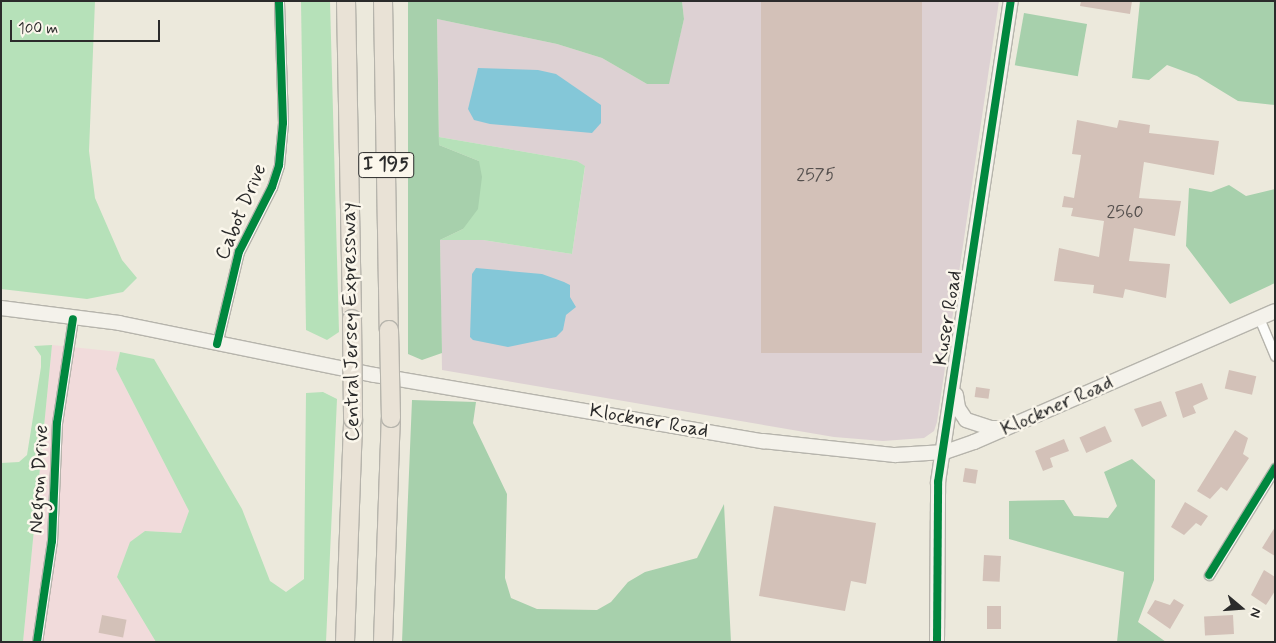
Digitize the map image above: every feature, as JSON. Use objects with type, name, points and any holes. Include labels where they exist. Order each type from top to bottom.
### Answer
[{"type":"highway","name":"Central Jersey Expressway","points":[[345,642],[353,419],[346,1]]},
{"type":"highway","name":"Central Jersey Expressway","points":[[383,1],[391,418],[383,642]]},
{"type":"main road","name":"Kuser Road","points":[[937,642],[938,482],[945,452],[1011,1]]},
{"type":"main road","name":"Klockner Road","points":[[1,308],[73,319],[119,323],[374,375],[763,440],[895,455],[945,452],[1007,428],[1275,311]]},
{"type":"main road","points":[[954,384],[958,408],[966,420],[990,428],[1007,428]]},
{"type":"street","name":"Cabot Drive","points":[[218,344],[238,252],[272,187],[279,165],[283,123],[279,1]]},
{"type":"street","points":[[1259,318],[1275,356]]},
{"type":"street","name":"Negron Drive","points":[[37,642],[52,541],[57,423],[73,319]]},
{"type":"street","points":[[1209,575],[1275,468]]},
{"type":"shaded area","points":[[682,1],[999,1],[937,422],[934,431],[924,438],[883,441],[834,437],[442,370],[440,240],[483,240],[572,254],[585,167],[577,161],[439,137],[437,19],[557,44],[602,58],[647,84],[668,84],[684,19]]},
{"type":"shaded area","points":[[52,345],[120,352],[116,369],[189,511],[182,533],[145,531],[117,576],[156,642],[23,642]]},
{"type":"green space","points":[[1,1],[95,1],[89,151],[95,198],[122,260],[137,278],[123,292],[87,299],[1,289]]},
{"type":"green space","points":[[301,1],[330,1],[339,332],[327,340],[306,330]]},
{"type":"green space","points":[[408,1],[682,1],[684,19],[669,84],[647,84],[602,58],[557,44],[437,19],[439,145],[479,161],[482,177],[478,209],[463,229],[440,240],[442,353],[422,360],[408,354]]},
{"type":"green space","points":[[1140,1],[1275,1],[1275,105],[1238,101],[1197,76],[1167,65],[1149,80],[1132,78]]},
{"type":"green space","points":[[1024,13],[1087,24],[1078,76],[1015,65]]},
{"type":"green space","points":[[439,137],[577,161],[585,166],[572,254],[483,240],[440,240],[463,229],[479,161],[439,145]]},
{"type":"green space","points":[[1229,185],[1246,196],[1275,189],[1275,283],[1230,304],[1186,246],[1189,188],[1211,192]]},
{"type":"green space","points":[[52,345],[23,642],[1,642],[1,463],[19,462],[27,455],[41,367],[41,356],[34,346]]},
{"type":"green space","points":[[120,352],[154,359],[242,509],[270,581],[286,592],[304,579],[306,393],[323,392],[337,399],[326,642],[156,642],[117,577],[130,542],[145,531],[181,533],[189,511],[116,369]]},
{"type":"green space","points":[[412,400],[476,402],[473,423],[507,494],[505,578],[511,598],[537,609],[597,610],[611,602],[628,582],[645,572],[697,558],[724,504],[731,642],[402,642]]},
{"type":"green space","points":[[1132,459],[1155,480],[1154,580],[1138,622],[1166,642],[1117,642],[1124,572],[1009,539],[1009,501],[1064,500],[1074,516],[1108,518],[1117,506],[1104,472]]},
{"type":"water","points":[[478,68],[538,70],[556,74],[601,105],[601,123],[592,133],[490,124],[474,120],[468,109]]},
{"type":"water","points":[[476,268],[542,274],[564,282],[570,285],[570,297],[576,307],[566,315],[563,330],[556,337],[508,347],[473,340],[470,337],[472,274]]},
{"type":"building","points":[[761,1],[922,1],[922,353],[761,353]]},
{"type":"building","points":[[1081,1],[1132,1],[1130,14],[1080,6]]},
{"type":"building","points":[[1077,120],[1117,128],[1119,120],[1150,125],[1149,133],[1219,141],[1214,175],[1144,162],[1139,198],[1181,201],[1175,236],[1134,228],[1129,261],[1170,264],[1166,298],[1125,289],[1123,298],[1093,293],[1094,285],[1054,281],[1059,248],[1099,257],[1104,221],[1071,216],[1073,208],[1062,207],[1064,196],[1074,198],[1081,155],[1072,154]]},
{"type":"building","points":[[1229,370],[1256,376],[1252,395],[1225,389]]},
{"type":"building","points":[[1202,383],[1208,399],[1193,406],[1196,413],[1183,418],[1175,392]]},
{"type":"building","points":[[976,387],[990,389],[988,399],[975,397]]},
{"type":"building","points":[[1161,401],[1167,416],[1142,427],[1134,409]]},
{"type":"building","points":[[1105,426],[1112,442],[1086,453],[1079,437]]},
{"type":"building","points":[[1235,430],[1248,438],[1243,454],[1249,458],[1227,491],[1221,487],[1210,499],[1197,491]]},
{"type":"building","points":[[1064,439],[1069,451],[1050,458],[1053,467],[1043,471],[1035,451]]},
{"type":"building","points":[[965,468],[978,470],[976,484],[963,482]]},
{"type":"building","points":[[1185,502],[1208,516],[1201,526],[1196,523],[1184,535],[1171,527]]},
{"type":"building","points":[[774,506],[876,523],[866,584],[851,581],[845,611],[759,596]]},
{"type":"building","points":[[1275,527],[1275,556],[1262,548]]},
{"type":"building","points":[[984,555],[1001,556],[1000,582],[983,581]]},
{"type":"building","points":[[1264,570],[1275,577],[1275,591],[1266,605],[1251,595]]},
{"type":"building","points":[[1174,599],[1184,605],[1170,629],[1147,613],[1155,600],[1170,605]]},
{"type":"building","points":[[987,606],[1001,606],[1001,629],[987,629]]},
{"type":"building","points":[[102,615],[127,620],[123,637],[99,633]]},
{"type":"building","points":[[1233,615],[1234,634],[1205,635],[1204,617]]},
{"type":"cycle path","points":[[217,344],[239,252],[272,187],[279,165],[283,123],[279,1]]},
{"type":"cycle path","points":[[937,642],[938,482],[1011,1]]},
{"type":"cycle path","points":[[37,642],[52,541],[57,423],[73,319]]},
{"type":"cycle path","points":[[1209,575],[1275,468]]}]
